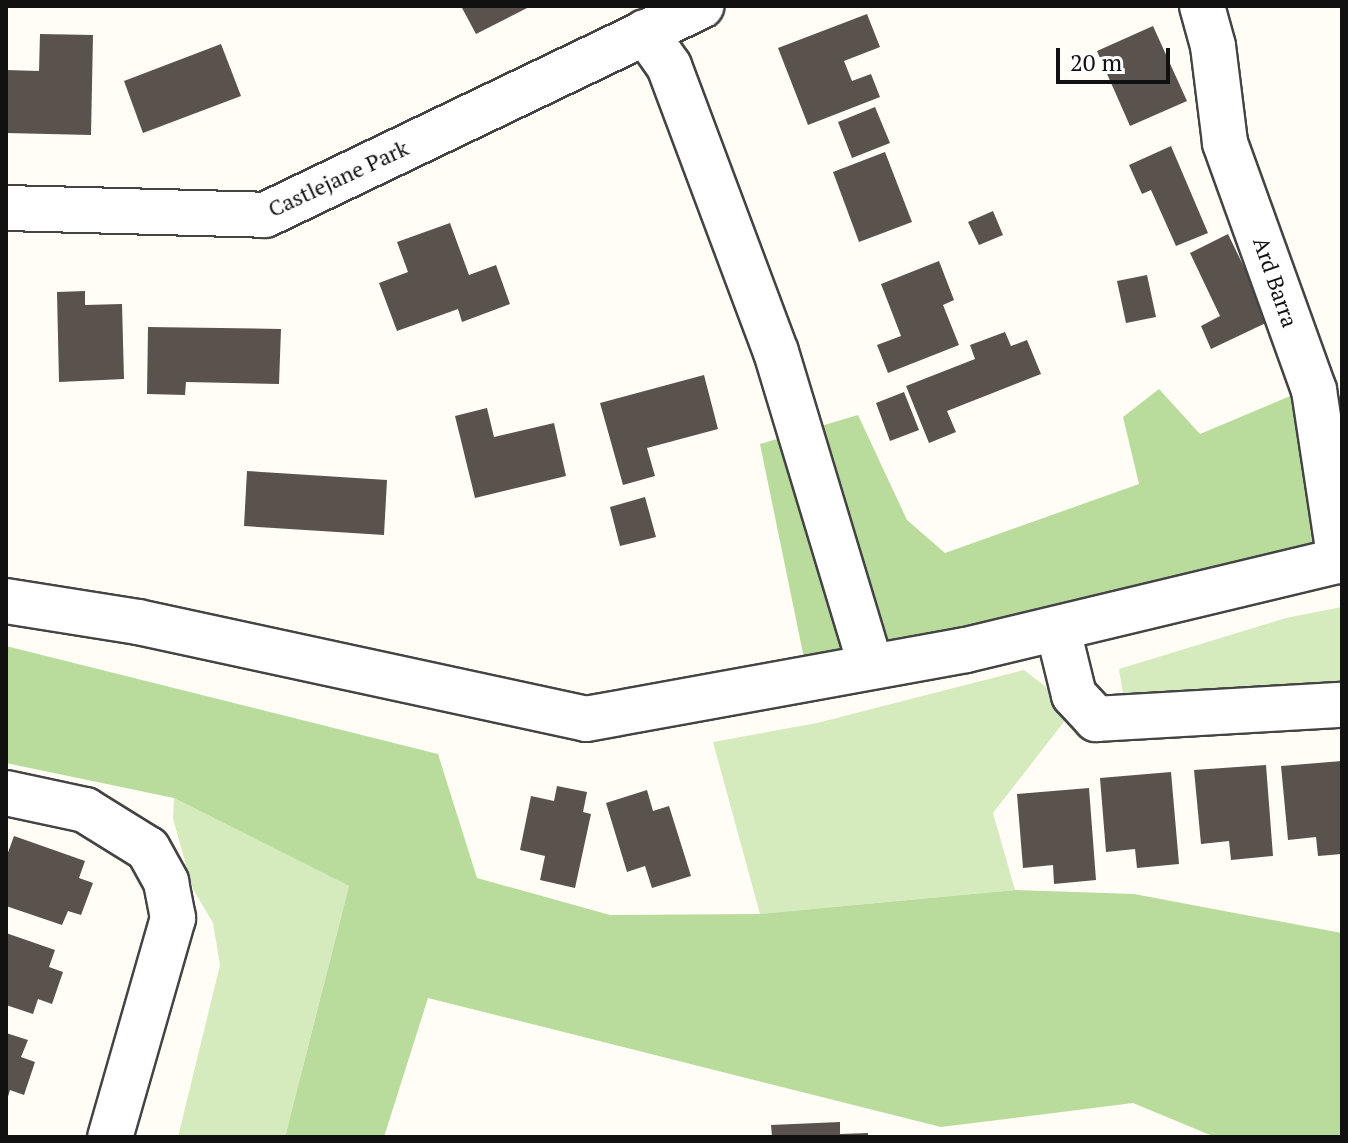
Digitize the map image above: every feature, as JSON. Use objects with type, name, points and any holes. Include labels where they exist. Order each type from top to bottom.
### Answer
[{"type":"street","name":"Castlejane Park","points":[[6,208],[265,215],[701,6]]},
{"type":"street","name":"Ard Barra","points":[[1202,6],[1213,46],[1225,143],[1314,390],[1341,560]]},
{"type":"street","points":[[645,32],[669,66],[776,352],[871,666]]},
{"type":"street","points":[[6,601],[138,622],[586,719],[1058,630],[1341,560]]},
{"type":"street","points":[[1058,630],[1074,695],[1096,719],[1342,705]]},
{"type":"street","points":[[6,793],[85,810],[148,849],[166,882],[173,918],[110,1137]]},
{"type":"green space","points":[[1326,381],[1342,525],[1297,554],[1078,611],[805,663],[760,444],[858,415],[907,520],[945,553],[1139,484],[1123,417],[1159,389],[1200,434]]},
{"type":"green space","points":[[1342,607],[1342,681],[1150,704],[1123,694],[1119,669],[1286,618]]},
{"type":"green space","points":[[6,646],[438,754],[477,878],[610,915],[760,914],[1015,890],[1134,894],[1342,933],[1342,1137],[1215,1137],[1133,1103],[941,1127],[428,998],[384,1137],[285,1137],[349,886],[174,798],[6,763]]},
{"type":"green space","points":[[1024,670],[1046,687],[1067,718],[993,813],[1015,890],[760,914],[713,742],[817,723]]},
{"type":"green space","points":[[174,798],[349,886],[285,1137],[178,1137],[220,965],[213,923],[193,889],[173,819]]},
{"type":"building","points":[[461,6],[531,6],[476,34]]},
{"type":"building","points":[[867,14],[880,47],[844,61],[852,81],[871,74],[880,97],[808,125],[778,48]]},
{"type":"building","points":[[1153,26],[1187,101],[1130,126],[1097,51]]},
{"type":"building","points":[[40,34],[93,35],[91,135],[6,133],[6,70],[39,71]]},
{"type":"building","points":[[221,44],[241,96],[143,133],[124,81]]},
{"type":"building","points":[[875,107],[890,143],[852,158],[838,122]]},
{"type":"building","points":[[1171,146],[1208,233],[1176,246],[1151,190],[1142,194],[1129,165]]},
{"type":"building","points":[[885,152],[912,222],[859,242],[833,172]]},
{"type":"building","points":[[993,211],[1003,235],[979,245],[968,222]]},
{"type":"building","points":[[450,223],[469,275],[496,265],[510,304],[462,322],[458,309],[397,331],[379,283],[408,272],[397,242]]},
{"type":"building","points":[[1228,234],[1270,321],[1211,349],[1201,326],[1220,316],[1190,253]]},
{"type":"building","points":[[939,261],[954,300],[943,305],[959,345],[888,373],[877,345],[901,336],[881,284]]},
{"type":"building","points":[[1147,275],[1156,317],[1126,323],[1117,281]]},
{"type":"building","points":[[85,291],[85,305],[122,304],[124,379],[59,382],[57,292]]},
{"type":"building","points":[[148,327],[281,329],[279,384],[186,382],[185,395],[147,394]]},
{"type":"building","points":[[1005,332],[1011,346],[1027,340],[1041,374],[947,411],[956,432],[929,443],[906,386],[975,359],[970,345]]},
{"type":"building","points":[[704,375],[718,429],[647,448],[655,476],[623,485],[600,403]]},
{"type":"building","points":[[904,392],[919,430],[890,441],[876,403]]},
{"type":"building","points":[[487,408],[494,437],[554,423],[566,476],[475,498],[455,416]]},
{"type":"building","points":[[247,471],[387,480],[384,535],[244,526]]},
{"type":"building","points":[[645,497],[656,537],[620,546],[610,507]]},
{"type":"building","points":[[1342,761],[1342,854],[1318,856],[1316,837],[1288,840],[1281,766]]},
{"type":"building","points":[[1266,765],[1273,856],[1231,860],[1229,841],[1201,844],[1194,770]]},
{"type":"building","points":[[1171,772],[1179,864],[1137,868],[1135,849],[1106,852],[1100,778]]},
{"type":"building","points":[[557,786],[587,792],[583,812],[591,814],[575,888],[540,880],[545,856],[520,850],[531,796],[554,801]]},
{"type":"building","points":[[1089,788],[1096,880],[1054,884],[1053,865],[1023,868],[1017,794]]},
{"type":"building","points":[[647,790],[653,811],[669,806],[691,876],[652,888],[645,866],[627,872],[606,803]]},
{"type":"building","points":[[14,836],[85,861],[79,878],[93,883],[81,915],[68,911],[62,925],[6,906],[6,858]]},
{"type":"building","points":[[6,933],[55,950],[49,967],[63,972],[52,1004],[38,999],[33,1014],[6,1005]]},
{"type":"building","points":[[6,1033],[28,1040],[21,1057],[35,1062],[24,1095],[10,1090],[7,1100]]},
{"type":"building","points":[[840,1122],[840,1134],[868,1133],[868,1137],[772,1137],[771,1125]]}]
